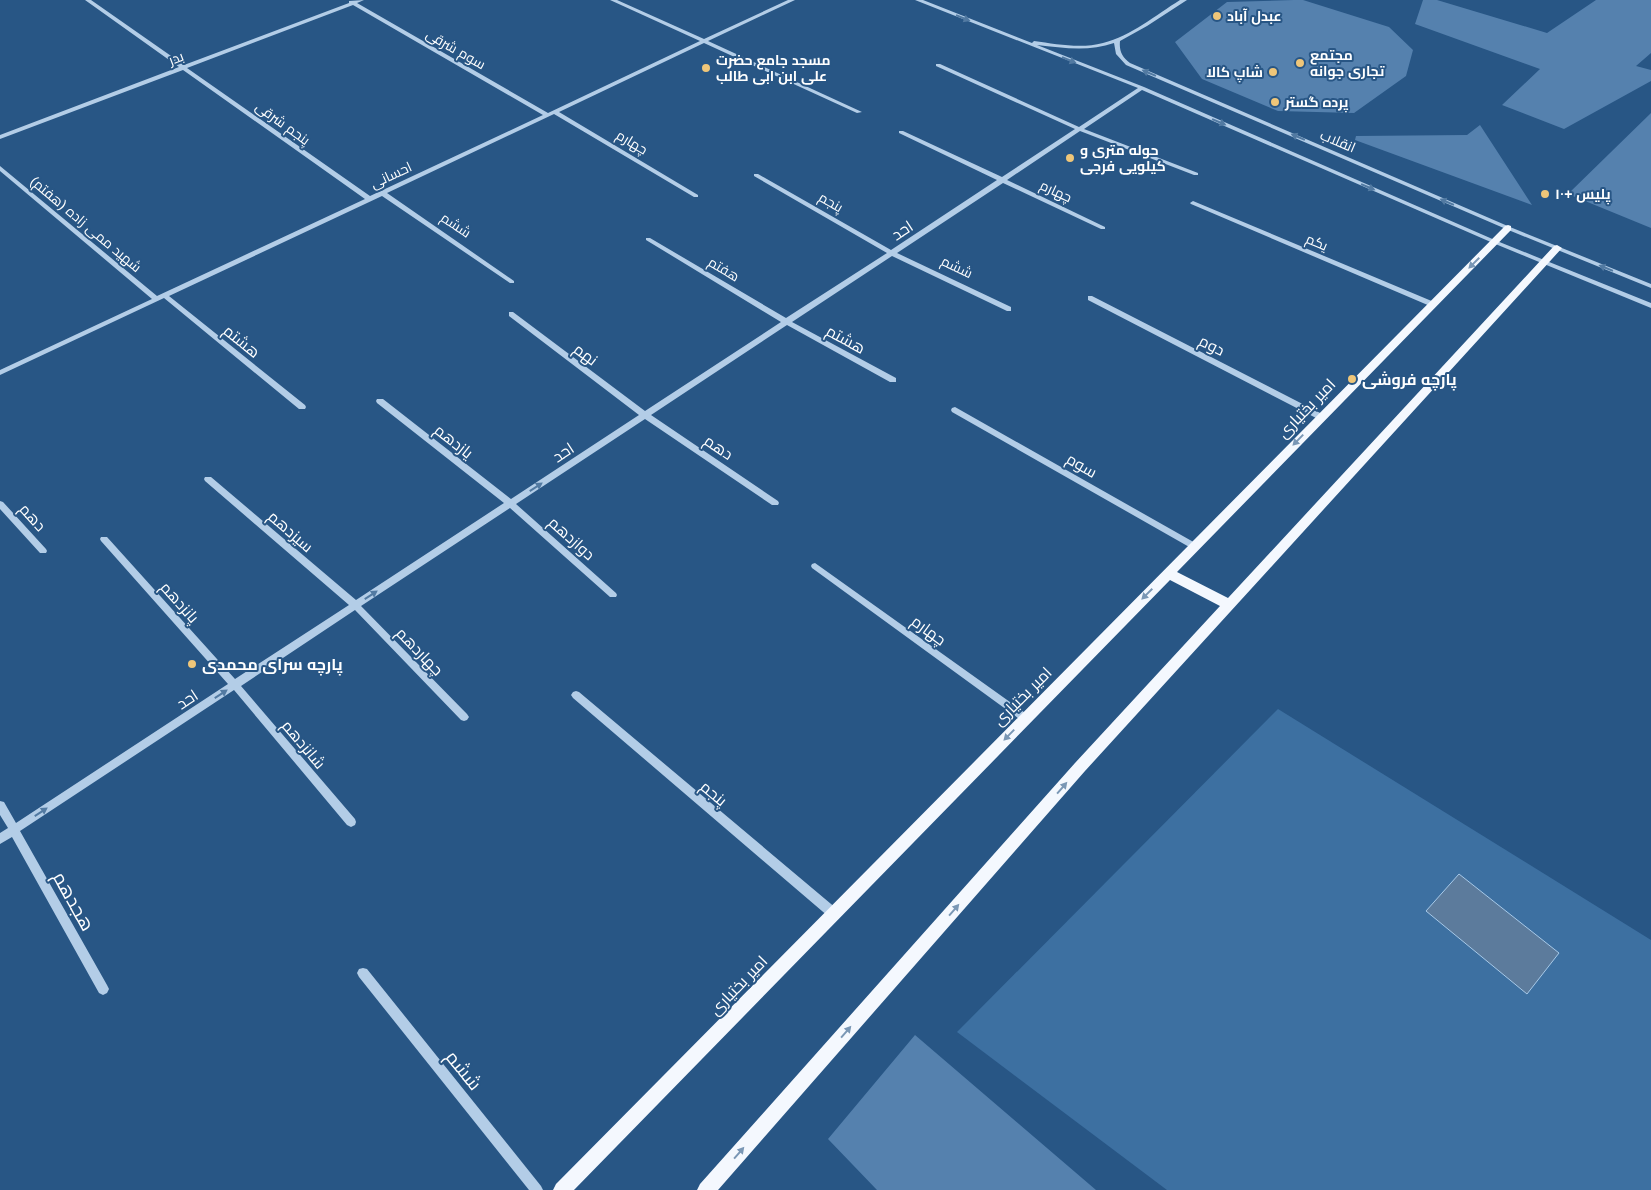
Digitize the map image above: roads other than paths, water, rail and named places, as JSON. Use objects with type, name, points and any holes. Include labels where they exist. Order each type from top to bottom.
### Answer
[{"type":"main road","name":"امیر بختیاری","points":[[562,1190],[1508,228]]},
{"type":"main road","points":[[706,1190],[1074,774],[1557,248]]},
{"type":"main road","points":[[1168,573],[1230,605]]},
{"type":"street","name":"پنجم شرقی","points":[[88,0],[368,199]]},
{"type":"street","name":"بدر","points":[[0,137],[349,2],[360,0]]},
{"type":"street","points":[[613,0],[859,112]]},
{"type":"street","name":"احسانی","points":[[0,373],[792,0]]},
{"type":"street","name":"انقلاب","points":[[918,0],[1142,88],[1495,242],[1651,306]]},
{"type":"street","points":[[1117,41],[1184,0]]},
{"type":"street","name":"سوم شرقی","points":[[349,2],[548,115]]},
{"type":"street","name":"انقلاب","points":[[1023,42],[1084,47],[1117,41],[1116,48],[1119,56],[1128,64],[1508,228],[1651,286]]},
{"type":"street","points":[[938,66],[1080,129],[1196,174]]},
{"type":"street","name":"احد","points":[[0,839],[787,322],[999,180],[1142,88]]},
{"type":"street","name":"چهارم","points":[[555,112],[696,196]]},
{"type":"street","points":[[901,132],[999,180]]},
{"type":"street","name":"شهید ممی زاده (هفتم)","points":[[0,168],[160,297]]},
{"type":"street","name":"پنجم","points":[[756,175],[892,252]]},
{"type":"street","name":"چهارم","points":[[999,180],[1103,228]]},
{"type":"street","name":"ششم","points":[[382,193],[512,282]]},
{"type":"street","name":"یکم","points":[[1193,203],[1432,304]]},
{"type":"street","name":"هفتم","points":[[648,239],[787,322]]},
{"type":"street","name":"ششم","points":[[892,252],[1009,309]]},
{"type":"street","name":"هشتم","points":[[160,297],[302,407]]},
{"type":"street","name":"دوم","points":[[1090,298],[1321,417]]},
{"type":"street","name":"نهم","points":[[511,314],[645,415]]},
{"type":"street","name":"هشتم","points":[[787,322],[893,380]]},
{"type":"street","name":"یازدهم","points":[[380,401],[510,503]]},
{"type":"street","name":"سوم","points":[[955,410],[1194,546]]},
{"type":"street","name":"دهم","points":[[645,415],[775,503]]},
{"type":"street","name":"سیزدهم","points":[[208,479],[355,606]]},
{"type":"street","name":"دوازدهم","points":[[510,503],[613,595]]},
{"type":"street","name":"دهم","points":[[0,504],[43,551]]},
{"type":"street","name":"پانزدهم","points":[[104,539],[235,685]]},
{"type":"street","name":"چهارم","points":[[815,566],[1025,718]]},
{"type":"street","name":"چهاردهم","points":[[355,606],[464,717]]},
{"type":"street","name":"شانزدهم","points":[[235,685],[352,822]]},
{"type":"street","name":"پنجم","points":[[576,695],[833,913]]},
{"type":"street","points":[[0,805],[14,829]]},
{"type":"street","name":"هجدهم","points":[[14,829],[103,989]]},
{"type":"street","name":"ششم","points":[[363,973],[536,1190]]},
{"type":"place","name":"عبدل آباد","points":[[1217,16]]},
{"type":"place","name":"مجتمع تجاری جوانه","points":[[1300,63]]},
{"type":"place","name":"مسجد جامع حضرت علی ابن ابی طالب","points":[[706,68]]},
{"type":"place","name":"شاپ کالا","points":[[1273,72]]},
{"type":"place","name":"پرده گستر","points":[[1275,102]]},
{"type":"place","name":"حوله متری و کیلویی فرجی","points":[[1070,158]]},
{"type":"place","name":"پلیس +۱۰","points":[[1545,194]]},
{"type":"place","name":"پارچه فروشی","points":[[1352,379]]},
{"type":"place","name":"پارچه سرای محمدی","points":[[192,664]]}]
